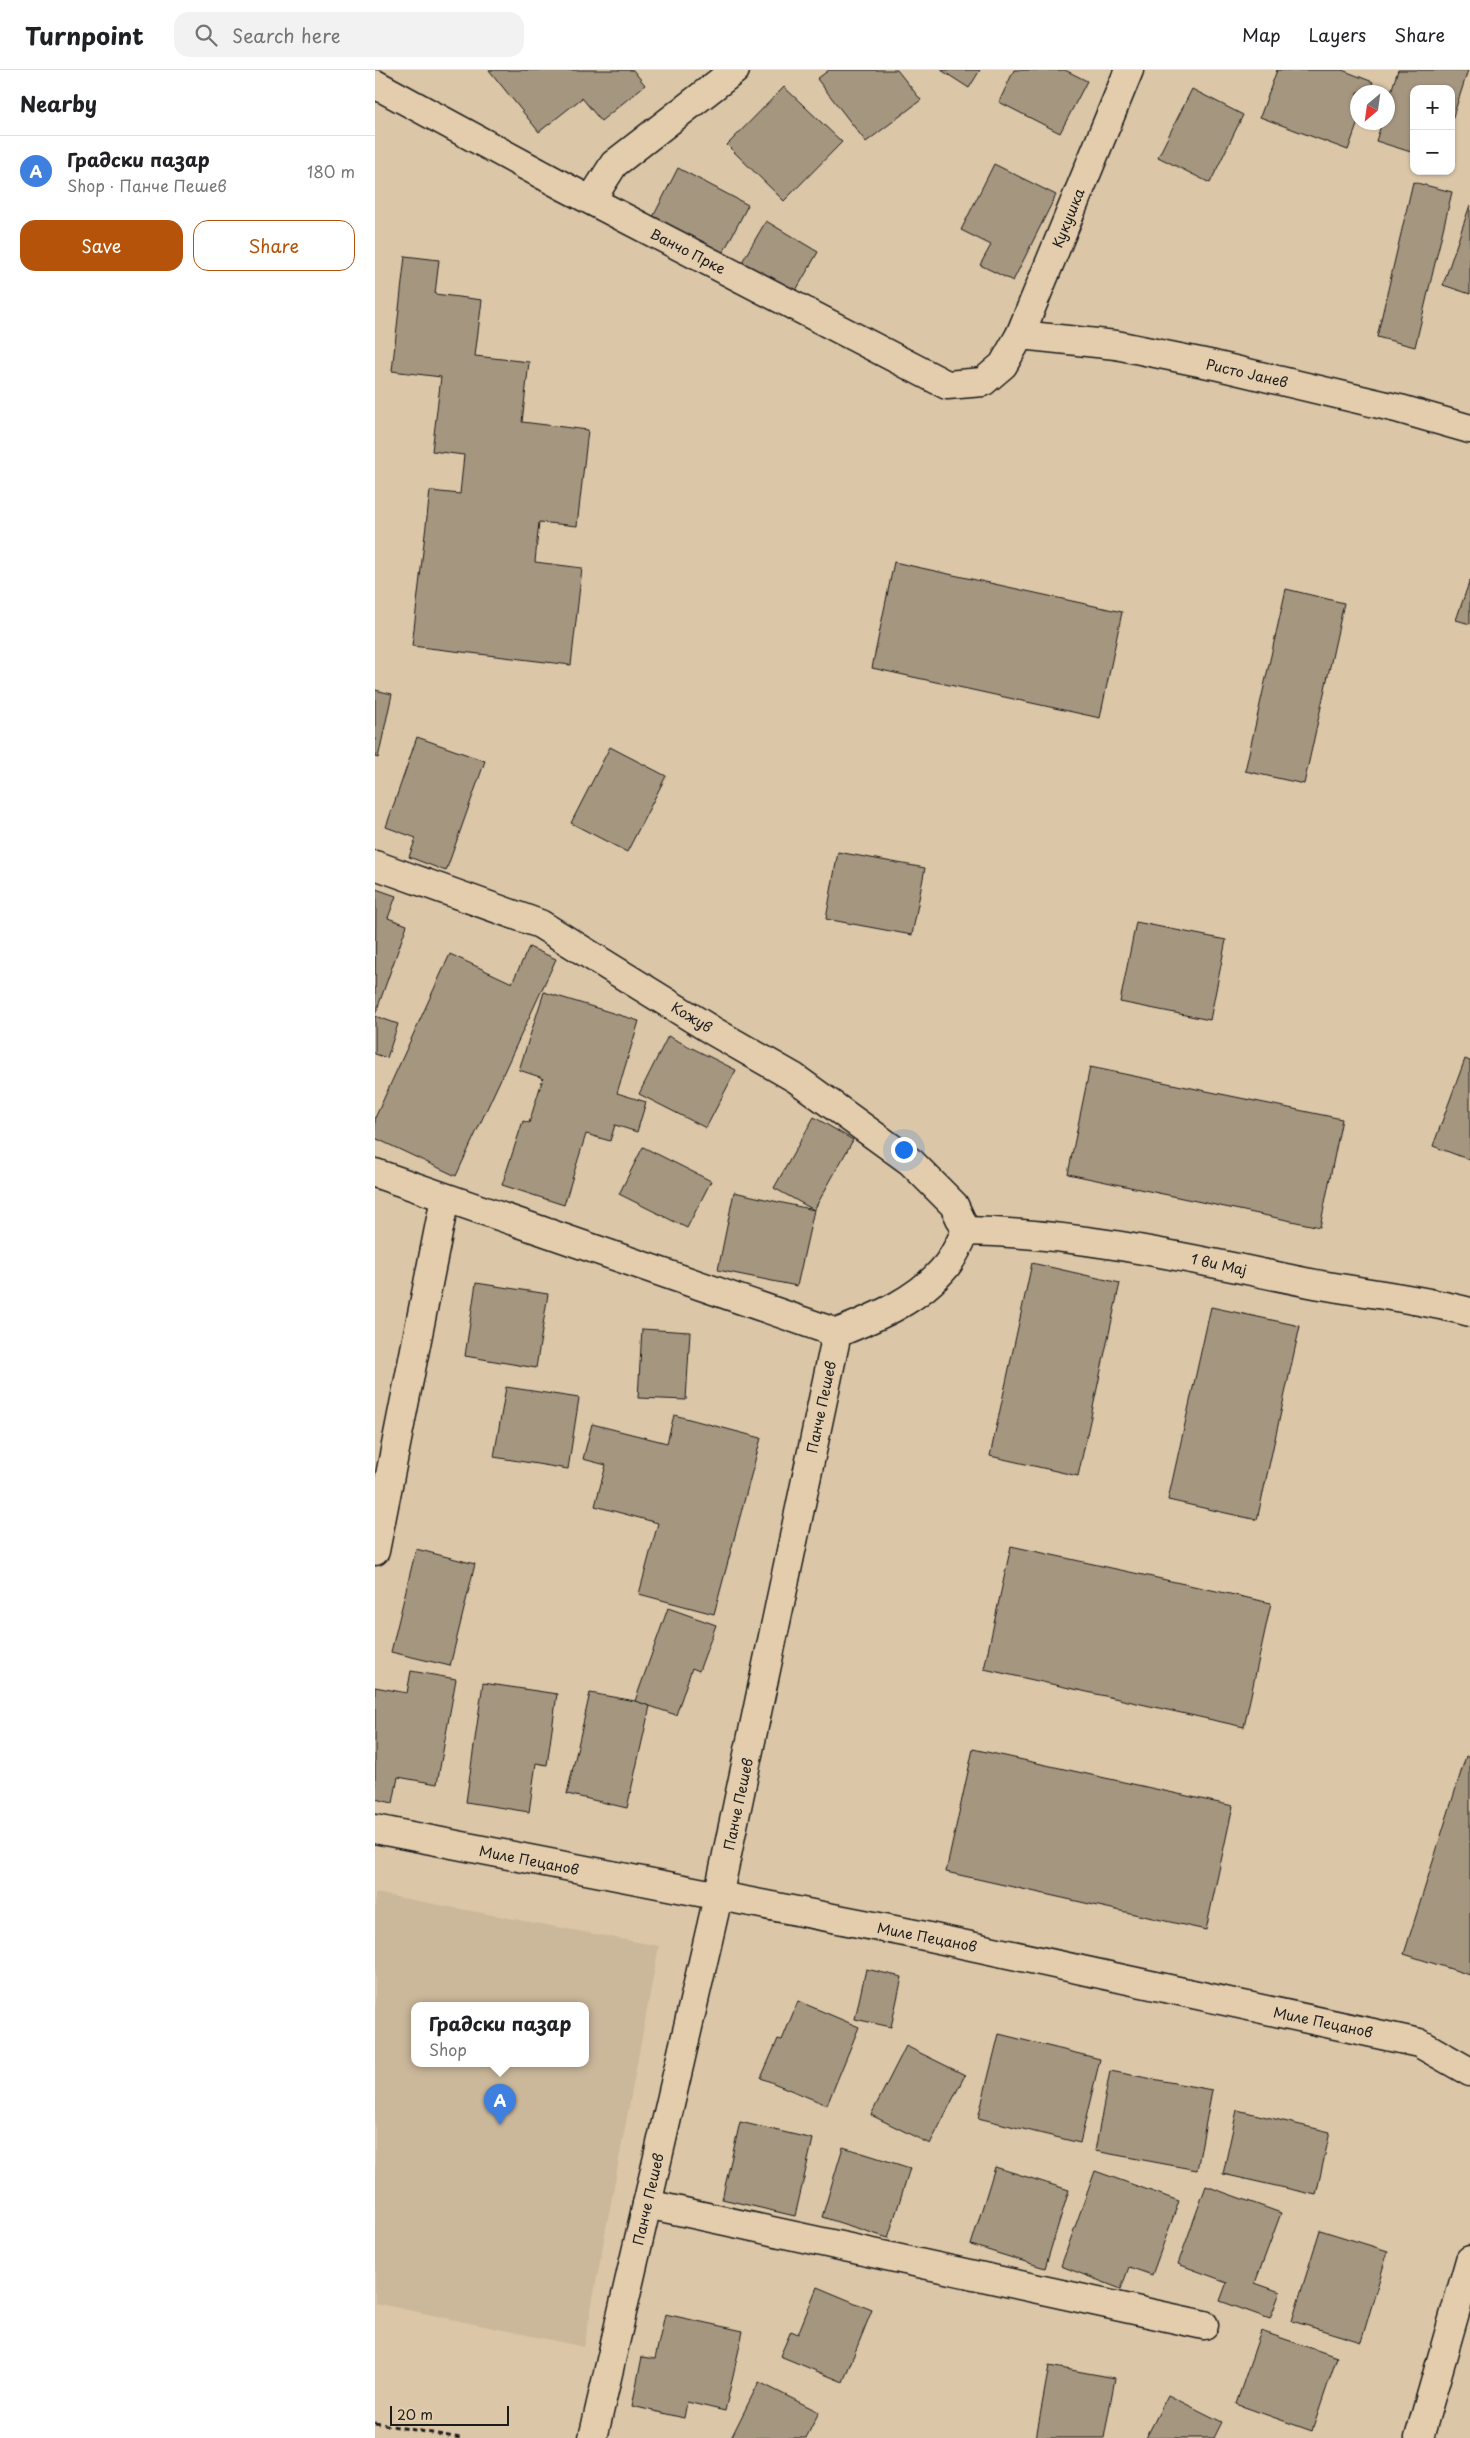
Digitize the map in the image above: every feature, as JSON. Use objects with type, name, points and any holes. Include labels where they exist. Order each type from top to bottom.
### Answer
[{"type":"street","points":[[591,200],[614,164],[735,70]]},
{"type":"street","name":"Кукушка","points":[[1003,365],[1020,335],[1129,70]]},
{"type":"street","name":"Ванчо Прке","points":[[375,84],[591,200],[947,385],[983,382],[1003,365]]},
{"type":"street","name":"Ристо Јанев","points":[[1020,335],[1116,345],[1214,365],[1400,409],[1470,429]]},
{"type":"street","name":"Кожув","points":[[375,865],[540,924],[713,1031],[795,1078],[911,1162],[954,1205],[966,1231]]},
{"type":"street","points":[[375,1173],[837,1333],[877,1317],[913,1296],[948,1265],[966,1231]]},
{"type":"street","points":[[375,1551],[445,1198]]},
{"type":"street","name":"1 ви Мај","points":[[966,1231],[1057,1236],[1187,1257],[1311,1283],[1470,1312]]},
{"type":"street","name":"Панче Пешев","points":[[593,2438],[719,1897],[837,1333]]},
{"type":"street","name":"Миле Пецанов","points":[[375,1830],[920,1935],[1419,2043],[1470,2072]]},
{"type":"street","points":[[647,2204],[1204,2325]]},
{"type":"street","points":[[1419,2438],[1470,2260]]},
{"type":"path","points":[[375,2422],[460,2438]]},
{"type":"shaded area","points":[[375,1893],[659,1946],[584,2347],[375,2303]]},
{"type":"building","points":[[489,70],[633,70],[645,85],[601,121],[582,98],[539,132]]},
{"type":"building","points":[[829,70],[897,70],[921,100],[866,142],[817,79]]},
{"type":"building","points":[[941,70],[980,70],[969,88]]},
{"type":"building","points":[[1014,70],[1065,70],[1087,81],[1060,133],[999,102]]},
{"type":"building","points":[[1277,70],[1342,70],[1373,82],[1372,85],[1350,85],[1350,130],[1355,130],[1348,150],[1260,117]]},
{"type":"building","points":[[1398,70],[1468,70],[1455,111],[1455,85],[1410,85],[1410,152],[1376,141],[1379,130],[1395,130],[1395,85],[1393,85]]},
{"type":"building","points":[[784,87],[842,142],[784,201],[727,145]]},
{"type":"building","points":[[1192,89],[1243,115],[1210,183],[1158,157]]},
{"type":"building","points":[[994,164],[1056,195],[1013,281],[980,265],[991,245],[961,230]]},
{"type":"building","points":[[678,168],[748,205],[723,253],[653,217]]},
{"type":"building","points":[[1413,182],[1452,192],[1415,347],[1377,337]]},
{"type":"building","points":[[1470,205],[1470,294],[1443,285]]},
{"type":"building","points":[[766,221],[818,252],[795,292],[742,262]]},
{"type":"building","points":[[405,256],[439,260],[435,294],[482,300],[475,356],[529,362],[522,422],[588,430],[577,526],[539,522],[535,562],[582,568],[571,665],[412,646],[430,491],[460,494],[464,455],[432,451],[441,377],[392,371]]},
{"type":"building","points":[[894,562],[1122,612],[1100,718],[872,668]]},
{"type":"building","points":[[1470,580],[1470,624],[1456,620]]},
{"type":"building","points":[[1286,589],[1344,603],[1304,784],[1245,771]]},
{"type":"building","points":[[375,690],[392,694],[378,758],[375,757]]},
{"type":"building","points":[[417,737],[485,761],[446,871],[409,857],[416,838],[386,827]]},
{"type":"building","points":[[610,747],[666,776],[627,852],[571,823]]},
{"type":"building","points":[[838,852],[925,868],[912,935],[826,919]]},
{"type":"building","points":[[376,889],[396,896],[388,918],[407,925],[375,1015]]},
{"type":"building","points":[[1136,922],[1226,940],[1210,1020],[1120,1002]]},
{"type":"building","points":[[529,947],[556,959],[456,1176],[375,1138],[375,1118],[450,954],[512,983]]},
{"type":"building","points":[[544,992],[639,1021],[617,1093],[646,1102],[637,1132],[615,1125],[610,1141],[586,1134],[564,1205],[502,1185],[523,1121],[529,1123],[543,1078],[519,1070]]},
{"type":"building","points":[[375,1016],[398,1024],[387,1058],[375,1054]]},
{"type":"building","points":[[668,1036],[736,1070],[706,1128],[639,1094]]},
{"type":"building","points":[[1465,1059],[1470,1061],[1470,1160],[1433,1146]]},
{"type":"building","points":[[1090,1067],[1342,1119],[1320,1227],[1068,1174]]},
{"type":"building","points":[[814,1117],[853,1140],[814,1210],[774,1188]]},
{"type":"building","points":[[643,1147],[711,1181],[687,1228],[619,1194]]},
{"type":"building","points":[[734,1192],[814,1210],[797,1286],[718,1270]]},
{"type":"building","points":[[1032,1263],[1120,1283],[1078,1476],[990,1456]]},
{"type":"building","points":[[476,1283],[548,1294],[536,1368],[465,1356]]},
{"type":"building","points":[[1211,1307],[1300,1326],[1257,1520],[1168,1500]]},
{"type":"building","points":[[642,1329],[690,1332],[686,1400],[638,1398]]},
{"type":"building","points":[[506,1387],[579,1398],[568,1469],[494,1457]]},
{"type":"building","points":[[674,1415],[761,1438],[714,1614],[639,1594],[658,1523],[595,1506],[606,1465],[583,1459],[592,1424],[667,1443]]},
{"type":"building","points":[[1011,1546],[1271,1603],[1244,1727],[984,1669]]},
{"type":"building","points":[[416,1549],[475,1564],[450,1666],[391,1652]]},
{"type":"building","points":[[668,1608],[716,1625],[699,1671],[692,1668],[676,1715],[635,1701]]},
{"type":"building","points":[[411,1671],[456,1679],[437,1784],[398,1777],[393,1803],[375,1799],[375,1687],[407,1693]]},
{"type":"building","points":[[483,1683],[557,1694],[547,1765],[536,1763],[529,1812],[466,1802]]},
{"type":"building","points":[[590,1693],[635,1701],[650,1706],[627,1808],[567,1794]]},
{"type":"building","points":[[973,1749],[1233,1806],[1206,1930],[946,1872]]},
{"type":"building","points":[[1466,1756],[1470,1758],[1470,1975],[1404,1954]]},
{"type":"building","points":[[866,1969],[902,1977],[891,2027],[855,2019]]},
{"type":"building","points":[[798,2001],[859,2027],[827,2105],[761,2078],[778,2039],[782,2040]]},
{"type":"building","points":[[999,2034],[1100,2059],[1080,2143],[978,2118]]},
{"type":"building","points":[[906,2046],[965,2075],[930,2144],[871,2115]]},
{"type":"building","points":[[1110,2071],[1212,2090],[1197,2170],[1095,2151]]},
{"type":"building","points":[[1237,2110],[1330,2132],[1316,2195],[1223,2174]]},
{"type":"building","points":[[740,2122],[813,2139],[795,2216],[722,2199]]},
{"type":"building","points":[[843,2147],[910,2168],[888,2238],[822,2217]]},
{"type":"building","points":[[995,2167],[1069,2190],[1045,2268],[971,2245]]},
{"type":"building","points":[[1095,2171],[1179,2201],[1152,2275],[1129,2267],[1121,2289],[1061,2266]]},
{"type":"building","points":[[1206,2186],[1281,2213],[1255,2283],[1280,2292],[1270,2319],[1220,2301],[1227,2282],[1178,2264]]},
{"type":"building","points":[[1320,2230],[1388,2251],[1361,2342],[1292,2321]]},
{"type":"building","points":[[817,2287],[872,2310],[843,2382],[780,2356],[791,2331],[798,2334]]},
{"type":"building","points":[[665,2314],[743,2331],[725,2411],[687,2402],[684,2418],[632,2406],[642,2357],[655,2359]]},
{"type":"building","points":[[1261,2331],[1337,2357],[1312,2431],[1236,2404]]},
{"type":"building","points":[[1049,2366],[1115,2378],[1104,2438],[1036,2438]]},
{"type":"building","points":[[759,2382],[819,2412],[806,2438],[731,2438]]},
{"type":"building","points":[[1168,2395],[1222,2422],[1214,2438],[1146,2438]]},
{"type":"place","name":"Градски пазар","points":[[500,2125]]}]
